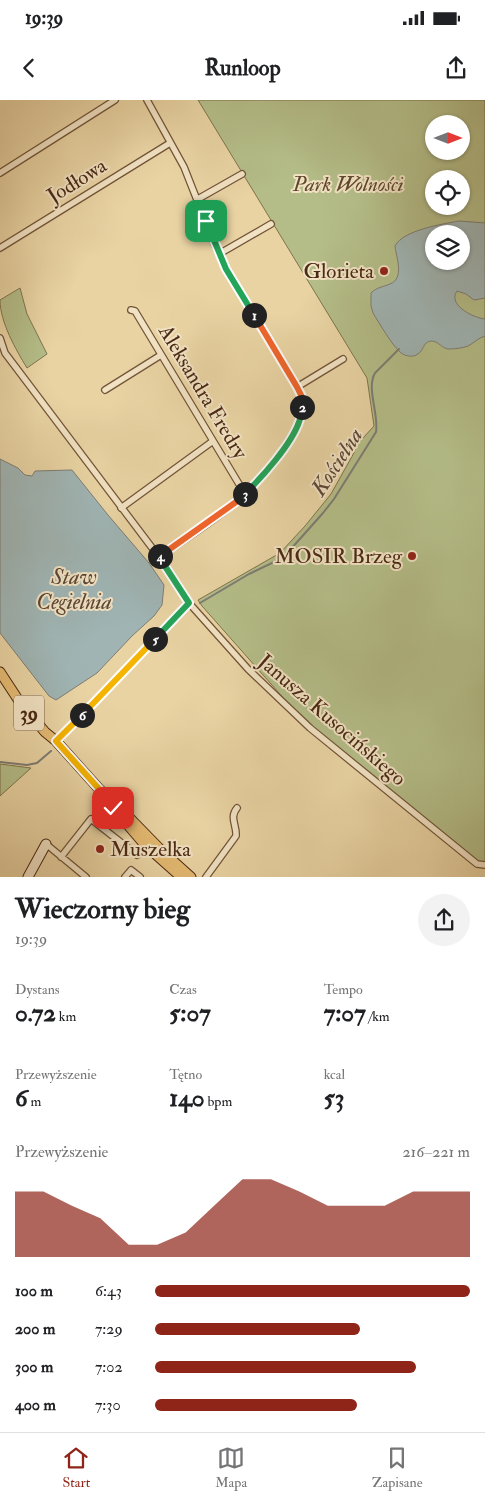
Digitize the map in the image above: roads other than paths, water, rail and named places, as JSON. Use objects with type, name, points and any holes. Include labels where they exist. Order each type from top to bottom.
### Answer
[{"type":"main road","name":"39","points":[[0,672],[7,682],[24,698],[49,728],[56,741],[100,790],[145,845],[181,877]]},
{"type":"main road","name":"39","points":[[100,790],[160,850],[191,877]]},
{"type":"street","points":[[0,173],[115,100]]},
{"type":"street","points":[[147,100],[184,167],[226,269],[303,399],[299,422],[272,465],[257,482],[236,502],[159,557]]},
{"type":"street","name":"Jodłowa","points":[[0,248],[170,142]]},
{"type":"street","points":[[198,199],[242,174]]},
{"type":"street","points":[[219,254],[271,224]]},
{"type":"street","name":"Aleksandra Fredry","points":[[131,310],[135,311],[245,494]]},
{"type":"street","name":"Janusza Kusocińskiego","points":[[0,338],[5,353],[159,557],[189,603],[248,669],[310,728],[477,864],[485,865]]},
{"type":"street","points":[[105,390],[161,355]]},
{"type":"street","points":[[297,387],[344,359]]},
{"type":"street","points":[[121,508],[213,440]]},
{"type":"street","points":[[56,741],[189,603]]},
{"type":"street","points":[[206,877],[236,836],[233,821],[237,808]]},
{"type":"street","points":[[61,857],[91,819],[137,855]]},
{"type":"street","points":[[28,877],[46,844],[78,874],[86,877]]},
{"type":"street","points":[[125,877],[130,870],[140,877]]},
{"type":"water","points":[[459,221],[485,223],[485,298],[474,300],[466,294],[457,291],[455,296],[456,301],[463,310],[485,319],[485,336],[468,346],[456,349],[447,349],[431,341],[426,343],[416,355],[406,355],[400,352],[393,344],[373,313],[371,293],[395,281],[398,267],[395,246],[399,240],[425,229],[425,270],[470,270],[470,225],[439,225]]},
{"type":"water","name":"Staw Cegielnia","points":[[0,459],[18,468],[25,475],[32,476],[35,471],[72,470],[149,563],[164,585],[162,605],[154,616],[97,673],[56,700],[49,696],[0,633]]},
{"type":"waterway","name":"Kościelna","points":[[200,603],[249,574],[276,561],[290,550],[334,499],[376,432],[376,417],[372,394],[375,373],[399,349]]},
{"type":"waterway","name":"Kościelna","points":[[0,762],[27,765],[37,763],[51,751]]},
{"type":"place","name":"Glorieta","points":[[384,271]]},
{"type":"place","name":"MOSIR Brzeg","points":[[412,556]]},
{"type":"place","name":"Muszelka","points":[[100,849]]},
{"type":"park label","name":"Park Wolności","points":[[348,184]]}]
